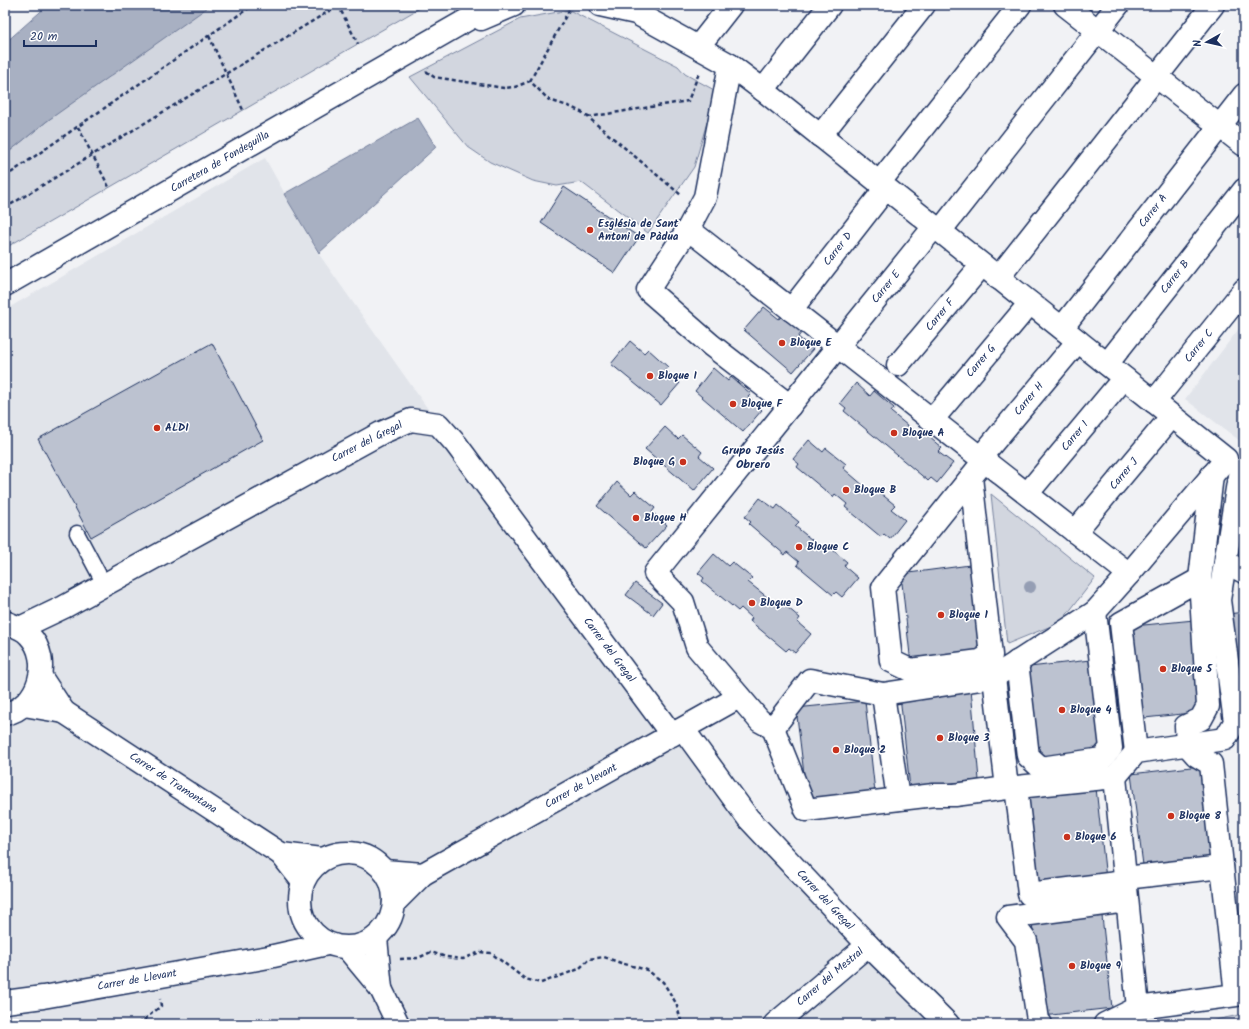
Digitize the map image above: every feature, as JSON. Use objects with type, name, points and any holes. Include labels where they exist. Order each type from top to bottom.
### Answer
[{"type":"street","name":"Carretera de Fondeguilla","points":[[5,285],[493,5]]},
{"type":"street","name":"Carretera de Fondeguilla","points":[[436,39],[514,5]]},
{"type":"street","points":[[698,47],[731,5]]},
{"type":"street","points":[[762,90],[830,5]]},
{"type":"street","points":[[820,136],[924,5]]},
{"type":"street","name":"Carrer D","points":[[791,310],[882,186],[1020,5]]},
{"type":"street","points":[[1065,5],[1244,145]]},
{"type":"street","name":"Carrer E","points":[[740,697],[697,647],[683,602],[655,573],[838,346],[937,229],[1118,5]]},
{"type":"street","name":"Carrer F","points":[[898,365],[990,271],[1157,77],[1213,5]]},
{"type":"street","points":[[619,7],[730,65],[1172,416],[1230,469],[1235,567],[1219,600],[1239,721],[1225,739],[1136,752],[1114,777],[955,795],[934,795],[806,810],[773,728],[760,720],[740,697]]},
{"type":"street","points":[[730,65],[704,197],[688,229],[648,290],[711,345],[790,406]]},
{"type":"street","name":"Carrer A","points":[[1070,335],[1220,126],[1244,95]]},
{"type":"street","name":"Carrer B","points":[[1107,364],[1244,190]]},
{"type":"street","points":[[688,229],[932,420],[978,465],[1027,494],[1129,574]]},
{"type":"street","name":"Carrer C","points":[[1154,402],[1244,290]]},
{"type":"street","name":"Carrer G","points":[[932,420],[1030,303]]},
{"type":"street","name":"Carrer H","points":[[978,465],[990,655],[980,661],[910,670],[891,660],[883,587],[978,465],[1070,335]]},
{"type":"street","name":"Carrer I","points":[[1027,494],[1124,378]]},
{"type":"street","name":"Carrer J","points":[[1075,532],[1172,416]]},
{"type":"street","name":"Carrer del Gregal","points":[[13,625],[64,607],[381,433],[411,420],[438,424],[456,444],[678,732],[748,818],[868,945],[948,1024]]},
{"type":"street","points":[[773,728],[810,680],[883,694],[994,677],[1096,612],[1129,574],[1230,469]]},
{"type":"street","points":[[1105,1024],[1138,1008],[1236,995],[1211,764],[1196,755],[1187,745],[1186,726],[1201,719],[1208,706],[1200,579],[1230,469]]},
{"type":"street","points":[[1136,752],[1122,623],[1200,579]]},
{"type":"street","name":"Carrer del Gregal","points":[[36,645],[64,607]]},
{"type":"street","points":[[1017,662],[1028,756],[1041,768],[1102,759],[1111,748],[1096,612]]},
{"type":"street","points":[[13,625],[29,635],[36,645],[41,661],[41,677],[35,693],[14,709]]},
{"type":"street","name":"Carrer de Tramontana","points":[[41,677],[64,712],[281,854],[303,882]]},
{"type":"street","points":[[994,677],[1029,894],[1126,887]]},
{"type":"street","points":[[883,694],[898,799]]},
{"type":"street","name":"Carrer de Llevant","points":[[394,903],[423,874],[740,697]]},
{"type":"street","name":"Carrer de Tramontana","points":[[14,709],[64,712]]},
{"type":"street","points":[[1114,777],[1138,1008]]},
{"type":"street","points":[[337,946],[362,946],[376,938],[385,928],[392,916],[394,903],[390,881],[384,871],[374,862],[362,855],[349,853],[335,854],[322,859],[310,869],[303,882],[299,896],[300,911],[306,925],[315,936],[337,946],[381,989],[398,1024]]},
{"type":"street","name":"Carrer de Tramontana","points":[[281,854],[322,859]]},
{"type":"street","points":[[1041,1024],[1038,1020],[1026,941],[1008,917],[1126,887],[1222,867]]},
{"type":"street","points":[[384,871],[423,874]]},
{"type":"street","points":[[269,957],[306,925]]},
{"type":"street","points":[[376,938],[381,989]]},
{"type":"street","name":"Carrer del Mestral","points":[[775,1024],[868,945]]},
{"type":"street","name":"Carrer de Llevant","points":[[5,1002],[43,997],[337,946]]},
{"type":"lane","points":[[77,533],[104,584]]},
{"type":"path","points":[[5,177],[253,5]]},
{"type":"path","points":[[5,208],[339,5],[358,44]]},
{"type":"path","points":[[423,69],[434,77],[504,88],[516,87],[530,81],[568,10]]},
{"type":"path","points":[[209,36],[243,110]]},
{"type":"path","points":[[587,117],[688,101],[700,73]]},
{"type":"path","points":[[530,81],[549,100],[571,107],[587,117],[684,198]]},
{"type":"path","points":[[78,126],[110,188]]},
{"type":"path","points":[[378,960],[418,958],[431,952],[446,957],[463,959],[480,952],[491,953],[525,979],[541,983],[579,969],[589,958],[604,957],[647,970],[663,982],[676,1003],[682,1024]]},
{"type":"shaded area","points":[[210,5],[425,5],[5,248],[5,155],[56,114]]},
{"type":"shaded area","points":[[569,10],[678,66],[685,74],[716,91],[694,167],[648,233],[581,182],[557,186],[533,181],[490,162],[468,147],[410,77],[520,19]]},
{"type":"shaded area","points":[[265,158],[316,250],[449,439],[657,713],[949,1024],[5,1024],[5,310]]},
{"type":"shaded area","points":[[1244,322],[1244,444],[1185,399]]},
{"type":"shaded area","points":[[991,494],[1095,578],[1061,622],[1007,644]]},
{"type":"shaded area","points":[[1244,1014],[1244,1024],[1196,1024]]},
{"type":"water","points":[[48,5],[211,5],[47,121],[5,155],[5,43]]},
{"type":"water","points":[[418,118],[436,147],[319,253],[284,194]]},
{"type":"building","name":"Església de Sant Antoni de Pàdua","points":[[564,187],[639,237],[615,273],[541,223]]},
{"type":"building","name":"Bloque E","points":[[764,307],[779,319],[781,316],[802,332],[798,337],[813,349],[793,372],[744,330]]},
{"type":"building","name":"Bloque I","points":[[630,341],[644,353],[648,349],[668,367],[665,370],[680,383],[661,405],[611,364]]},
{"type":"building","points":[[212,343],[263,440],[91,537],[38,439]]},
{"type":"building","name":"Bloque F","points":[[713,368],[728,381],[731,377],[751,394],[748,397],[762,410],[743,432],[695,391]]},
{"type":"building","name":"Bloque A","points":[[856,383],[870,396],[874,391],[894,408],[891,412],[919,435],[922,431],[942,448],[938,452],[953,463],[937,483],[931,478],[928,481],[844,411],[846,408],[840,403]]},
{"type":"building","name":"Bloque G","points":[[665,427],[678,439],[682,435],[702,452],[699,456],[713,468],[694,491],[645,449]]},
{"type":"building","name":"Bloque B","points":[[809,440],[823,452],[826,448],[846,464],[843,468],[871,492],[874,488],[895,505],[891,509],[905,520],[890,539],[884,534],[881,537],[845,507],[847,504],[835,494],[833,497],[797,467],[799,464],[793,459]]},
{"type":"building","name":"Bloque H","points":[[617,482],[631,495],[635,491],[655,508],[652,512],[667,525],[646,548],[597,506]]},
{"type":"building","name":"Bloque C","points":[[760,498],[775,509],[778,505],[799,522],[795,526],[823,549],[827,545],[847,562],[844,566],[858,578],[842,597],[836,592],[833,595],[797,565],[799,562],[787,552],[785,555],[749,524],[751,522],[745,517]]},
{"type":"building","name":"Bloque D","points":[[714,554],[728,566],[732,562],[752,578],[748,582],[777,605],[780,601],[800,618],[797,622],[811,634],[795,653],[789,648],[786,651],[750,621],[752,618],[741,608],[738,611],[702,581],[704,578],[698,573]]},
{"type":"building","name":"Bloque 1","points":[[970,565],[981,657],[911,664],[901,574]]},
{"type":"building","points":[[635,583],[662,603],[653,615],[626,595]]},
{"type":"building","points":[[1244,612],[1244,705],[1236,706],[1228,614]]},
{"type":"building","name":"Bloque 5","points":[[1194,620],[1201,712],[1135,719],[1124,627]]},
{"type":"building","name":"Bloque 4","points":[[1090,660],[1101,752],[1033,760],[1021,668]]},
{"type":"building","name":"Bloque 3","points":[[971,689],[979,780],[910,788],[900,696]]},
{"type":"building","name":"Bloque 2","points":[[865,701],[875,792],[807,799],[796,708]]},
{"type":"building","name":"Bloque 8","points":[[1200,766],[1210,858],[1143,865],[1131,774]]},
{"type":"building","name":"Bloque 6","points":[[1096,788],[1106,879],[1038,887],[1027,795]]},
{"type":"building","name":"Bloque 9","points":[[1102,916],[1112,1008],[1043,1016],[1032,924]]},
{"type":"place","name":"Església de Sant Antoni de Pàdua","points":[[590,230]]},
{"type":"place","name":"Bloque E","points":[[782,343]]},
{"type":"place","name":"Bloque I","points":[[650,376]]},
{"type":"place","name":"Bloque F","points":[[733,404]]},
{"type":"place","name":"ALDI","points":[[157,428]]},
{"type":"place","name":"Bloque A","points":[[894,433]]},
{"type":"place","name":"Bloque G","points":[[683,462]]},
{"type":"place","name":"Bloque B","points":[[846,490]]},
{"type":"place","name":"Bloque H","points":[[636,518]]},
{"type":"place","name":"Bloque C","points":[[799,547]]},
{"type":"place","name":"Bloque D","points":[[752,603]]},
{"type":"place","name":"Bloque 1","points":[[941,615]]},
{"type":"place","name":"Bloque 5","points":[[1163,669]]},
{"type":"place","name":"Bloque 4","points":[[1062,710]]},
{"type":"place","name":"Bloque 3","points":[[940,738]]},
{"type":"place","name":"Bloque 2","points":[[836,750]]},
{"type":"place","name":"Bloque 8","points":[[1171,816]]},
{"type":"place","name":"Bloque 6","points":[[1067,837]]},
{"type":"place","name":"Bloque 9","points":[[1072,966]]},
{"type":"district","name":"Grupo Jesús Obrero","points":[[753,457]]}]
